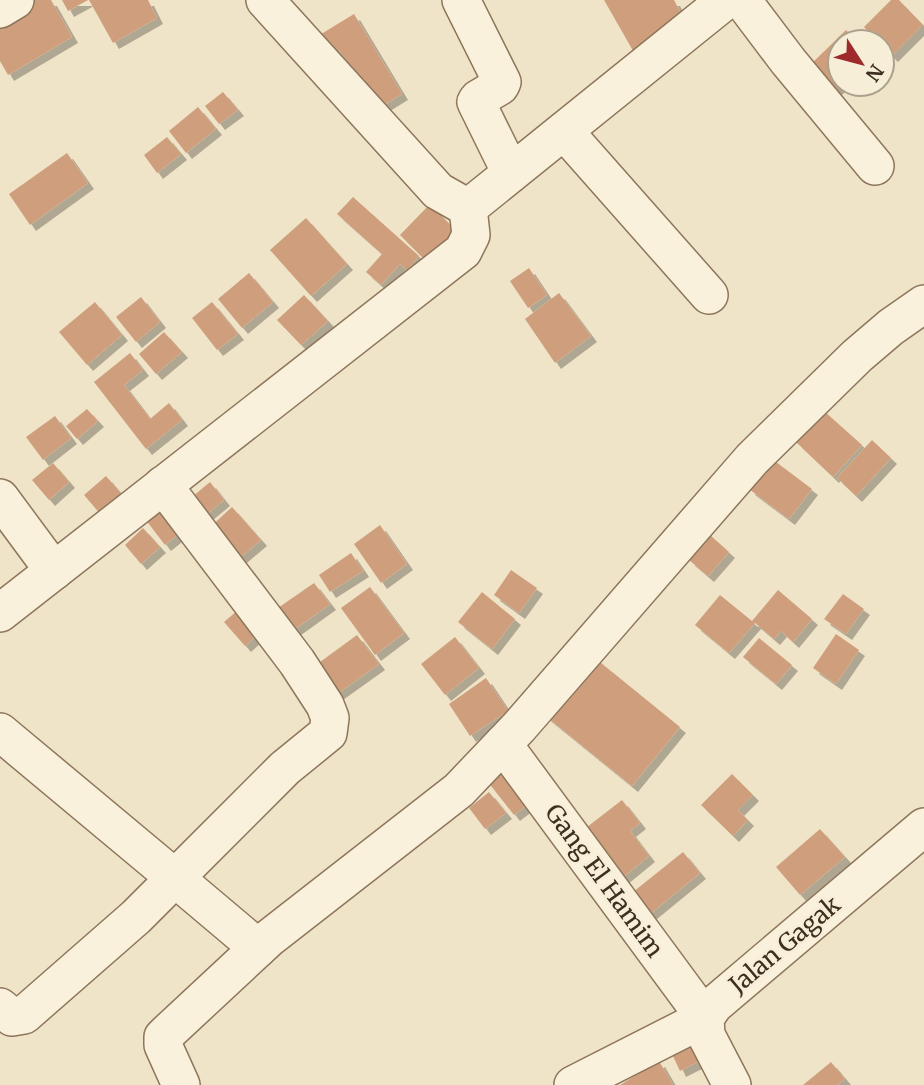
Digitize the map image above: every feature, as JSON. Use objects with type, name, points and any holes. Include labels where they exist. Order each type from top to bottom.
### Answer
[{"type":"street","points":[[0,9],[15,0]]},
{"type":"street","points":[[265,0],[438,191],[468,208]]},
{"type":"street","points":[[461,0],[502,82],[476,102],[511,173]]},
{"type":"street","points":[[468,208],[726,0]]},
{"type":"street","points":[[742,0],[788,61],[875,166]]},
{"type":"street","points":[[564,131],[709,295]]},
{"type":"street","points":[[0,612],[463,251],[471,235],[468,208]]},
{"type":"street","points":[[181,1085],[163,1045],[163,1037],[258,948],[459,790],[503,744],[752,459],[857,355],[924,304]]},
{"type":"street","points":[[0,1007],[12,1017],[24,1015],[135,917],[285,768],[328,733],[330,718],[325,705],[297,662],[163,485]]},
{"type":"street","points":[[0,498],[54,571]]},
{"type":"street","points":[[0,732],[258,948]]},
{"type":"street","name":"Gang El Hamim","points":[[503,744],[705,1018]]},
{"type":"street","name":"Jalan Gagak","points":[[705,1018],[714,1005],[924,827]]},
{"type":"street","points":[[573,1085],[705,1018],[706,1035],[732,1085]]},
{"type":"building","points":[[28,0],[51,0],[72,37],[8,75],[0,61],[0,17]]},
{"type":"building","points":[[62,0],[88,0],[68,11]]},
{"type":"building","points":[[89,0],[148,0],[157,18],[113,43]]},
{"type":"building","points":[[604,0],[674,0],[688,26],[636,56]]},
{"type":"building","points":[[891,0],[899,0],[923,25],[896,52],[896,28],[864,27]]},
{"type":"building","points":[[354,14],[402,94],[376,110],[340,51],[326,60],[313,39]]},
{"type":"building","points":[[826,49],[826,83],[809,66]]},
{"type":"building","points":[[223,92],[238,110],[219,124],[205,106]]},
{"type":"building","points":[[198,107],[216,129],[186,153],[169,131]]},
{"type":"building","points":[[167,137],[181,154],[157,173],[144,155]]},
{"type":"building","points":[[67,153],[88,183],[30,225],[9,194]]},
{"type":"building","points":[[353,197],[419,256],[407,270],[400,264],[381,285],[366,272],[382,254],[337,214]]},
{"type":"building","points":[[430,204],[462,237],[432,267],[400,235]]},
{"type":"building","points":[[306,218],[347,264],[311,296],[270,250]]},
{"type":"building","points":[[529,268],[547,295],[528,308],[510,281]]},
{"type":"building","points":[[249,273],[273,302],[242,328],[218,299]]},
{"type":"building","points":[[559,293],[591,336],[555,363],[525,319]]},
{"type":"building","points":[[304,295],[328,321],[301,345],[277,320]]},
{"type":"building","points":[[141,297],[160,322],[136,342],[116,317]]},
{"type":"building","points":[[95,302],[122,335],[87,365],[59,332]]},
{"type":"building","points":[[212,302],[238,334],[217,350],[192,318]]},
{"type":"building","points":[[164,332],[182,352],[156,374],[139,354]]},
{"type":"building","points":[[130,353],[143,370],[124,385],[150,419],[169,403],[182,420],[146,449],[94,382]]},
{"type":"building","points":[[87,409],[98,421],[77,439],[66,426]]},
{"type":"building","points":[[824,411],[862,445],[833,477],[796,442]]},
{"type":"building","points":[[55,416],[71,438],[43,460],[26,437]]},
{"type":"building","points":[[872,440],[891,458],[856,496],[837,478]]},
{"type":"building","points":[[772,459],[812,489],[789,519],[749,489]]},
{"type":"building","points":[[53,463],[69,482],[49,500],[32,480]]},
{"type":"building","points":[[106,476],[130,504],[108,523],[84,495]]},
{"type":"building","points":[[210,482],[224,500],[200,520],[186,502]]},
{"type":"building","points":[[167,495],[191,524],[165,545],[142,515]]},
{"type":"building","points":[[232,507],[261,540],[236,561],[208,529]]},
{"type":"building","points":[[380,525],[407,564],[381,583],[354,544]]},
{"type":"building","points":[[143,528],[160,547],[141,564],[125,545]]},
{"type":"building","points":[[710,535],[729,552],[708,576],[689,560]]},
{"type":"building","points":[[351,553],[363,571],[330,592],[319,575]]},
{"type":"building","points":[[511,570],[537,588],[519,613],[494,595]]},
{"type":"building","points":[[314,583],[330,604],[291,632],[275,610]]},
{"type":"building","points":[[370,587],[404,633],[375,655],[341,608]]},
{"type":"building","points":[[778,590],[812,619],[793,642],[781,631],[774,639],[755,623],[729,653],[695,625],[720,595],[752,621]]},
{"type":"building","points":[[482,592],[515,619],[492,649],[458,622]]},
{"type":"building","points":[[843,594],[864,609],[846,634],[824,619]]},
{"type":"building","points":[[245,604],[266,627],[245,646],[224,622]]},
{"type":"building","points":[[836,634],[859,650],[836,684],[813,668]]},
{"type":"building","points":[[357,635],[379,664],[330,699],[309,670]]},
{"type":"building","points":[[455,637],[479,668],[445,695],[421,664]]},
{"type":"building","points":[[759,638],[792,665],[776,684],[743,657]]},
{"type":"building","points":[[590,654],[680,727],[632,786],[542,713]]},
{"type":"building","points":[[486,678],[508,711],[470,736],[449,704]]},
{"type":"building","points":[[510,765],[536,798],[514,815],[488,782]]},
{"type":"building","points":[[732,774],[753,795],[738,810],[748,820],[733,836],[701,805]]},
{"type":"building","points":[[489,792],[506,813],[485,829],[469,808]]},
{"type":"building","points":[[622,800],[640,823],[630,831],[649,856],[616,883],[578,834]]},
{"type":"building","points":[[820,829],[845,857],[800,895],[776,867]]},
{"type":"building","points":[[683,852],[700,873],[645,918],[628,896]]},
{"type":"building","points":[[693,1041],[702,1060],[680,1071],[671,1052]]},
{"type":"building","points":[[659,1061],[673,1085],[620,1085]]},
{"type":"building","points":[[831,1062],[845,1079],[837,1085],[803,1085]]}]
